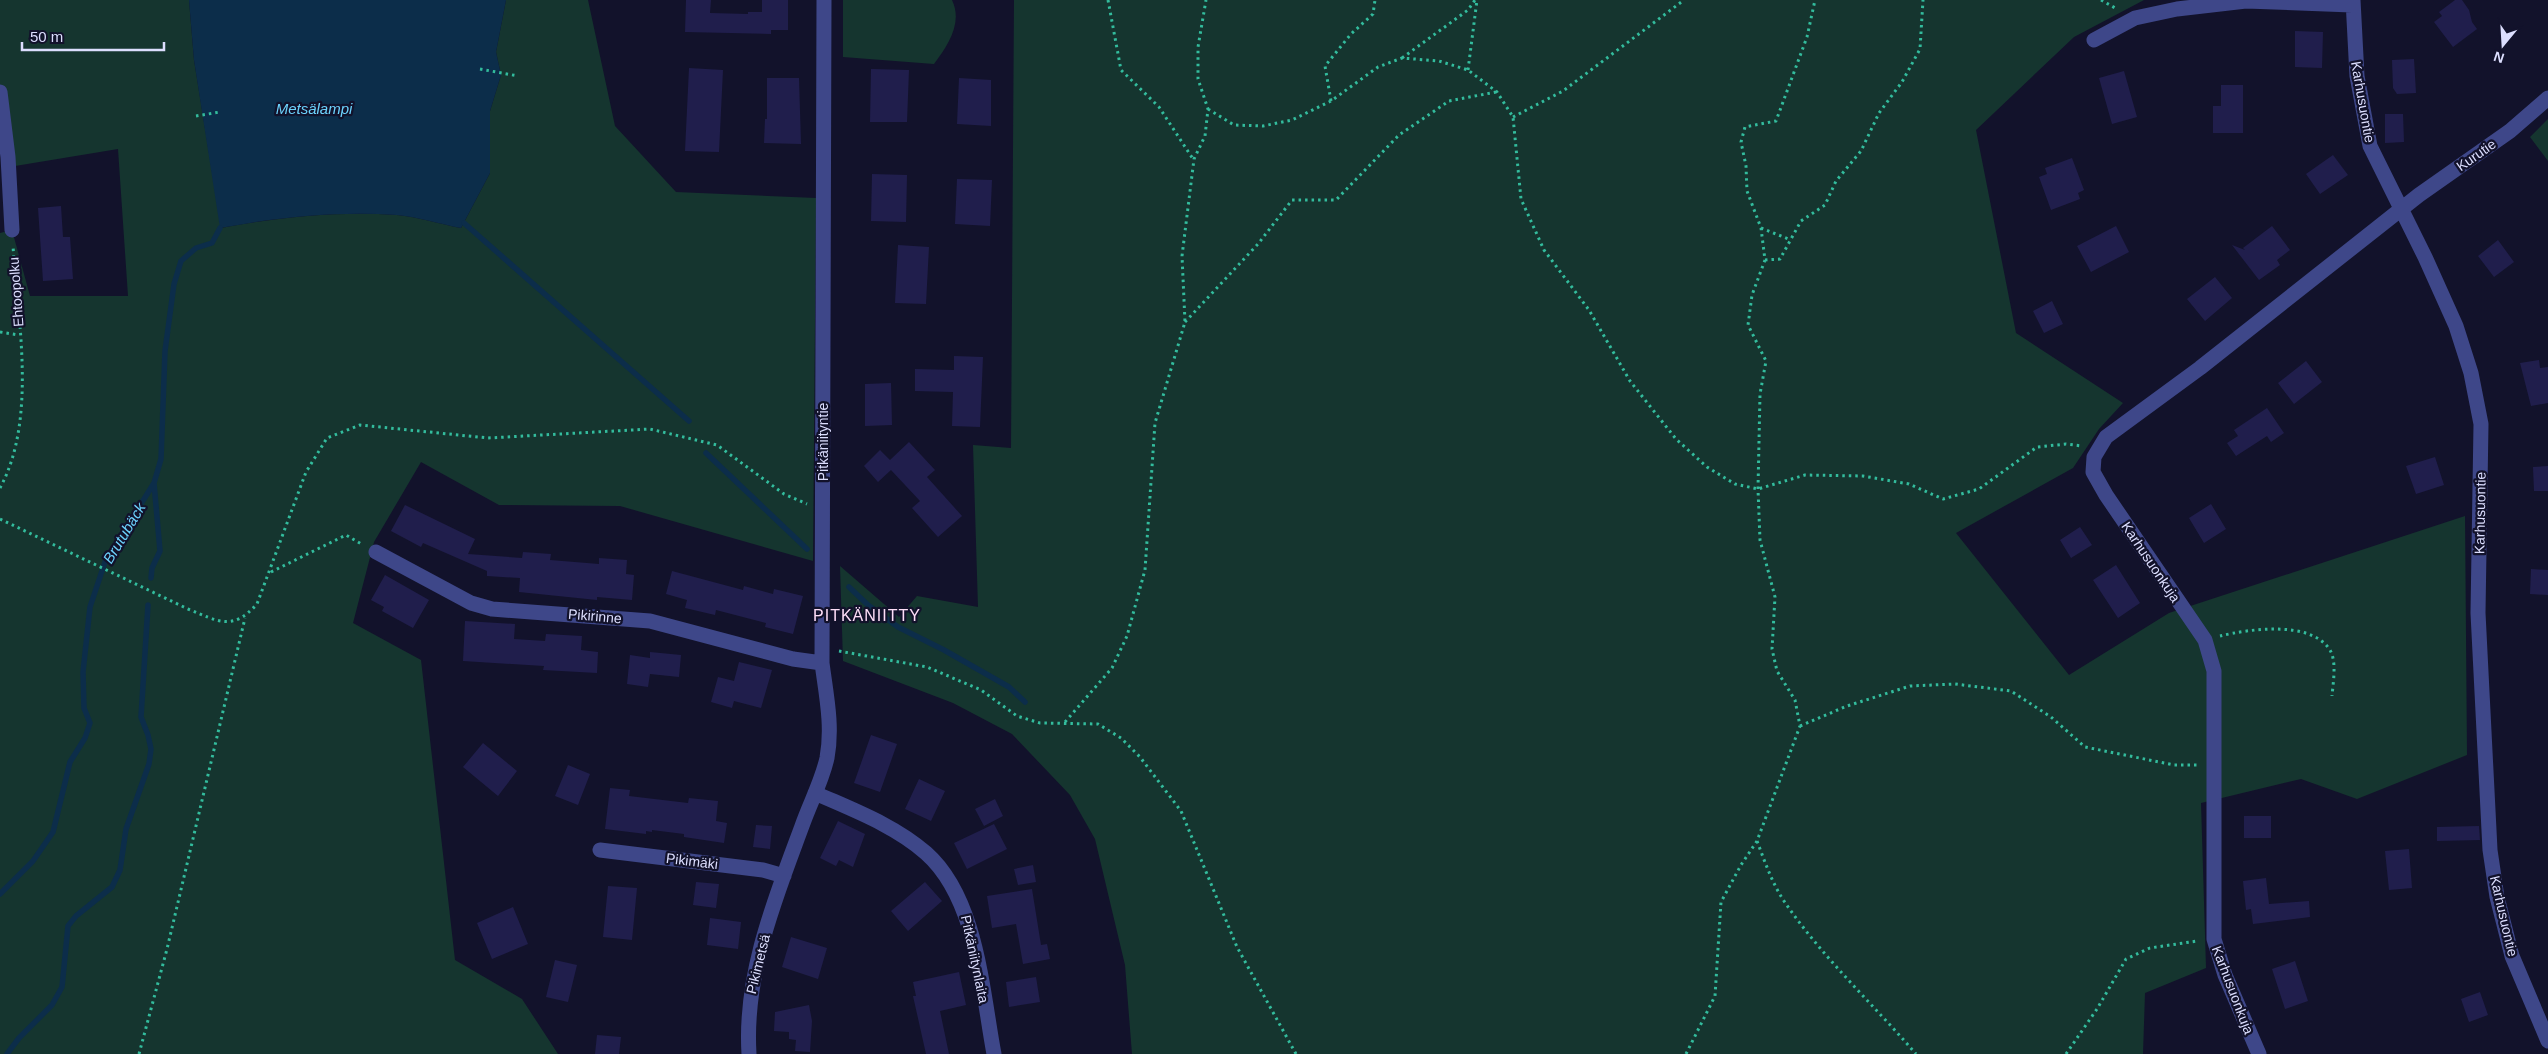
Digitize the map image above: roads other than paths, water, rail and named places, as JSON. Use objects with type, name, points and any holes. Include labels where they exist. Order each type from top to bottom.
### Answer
[{"type":"street","name":"Pitkäniityntie","points":[[784,876],[827,758],[830,731],[822,663],[824,0]]},
{"type":"street","points":[[2094,40],[2135,18],[2186,7],[2246,1],[2353,2]]},
{"type":"street","name":"Karhusuontie","points":[[2353,2],[2357,76],[2370,146],[2402,209],[2456,326],[2471,373],[2481,424],[2478,613],[2490,850],[2497,897],[2512,956],[2548,1041]]},
{"type":"street","points":[[0,92],[8,157],[12,230]]},
{"type":"street","name":"Kurutie","points":[[2402,209],[2510,131],[2548,98]]},
{"type":"street","name":"Karhusuonkuja","points":[[2258,1054],[2240,1014],[2214,939],[2214,671],[2205,640],[2106,495],[2093,472],[2094,457],[2106,436],[2200,368],[2402,209]]},
{"type":"street","name":"Pikirinne","points":[[376,552],[470,603],[492,609],[650,621],[793,659],[822,663]]},
{"type":"street","name":"Pitkäniitynlaita","points":[[815,793],[890,828],[926,852],[950,878],[964,908],[973,944],[994,1054]]},
{"type":"street","name":"Pikimäki","points":[[600,850],[763,870],[784,876]]},
{"type":"street","name":"Pikimetsä","points":[[749,1054],[747,1025],[750,992],[757,961],[784,876]]},
{"type":"water","name":"Metsälampi","points":[[189,0],[506,0],[496,52],[501,75],[490,111],[490,173],[461,228],[397,215],[330,214],[286,218],[220,228],[194,60]]},
{"type":"waterway","points":[[464,223],[689,421]]},
{"type":"waterway","name":"Brutubäck","points":[[0,894],[33,861],[53,832],[70,762],[85,738],[90,723],[84,708],[83,672],[90,607],[105,562],[154,483],[161,459],[165,351],[174,284],[181,261],[196,248],[212,243],[220,228]]},
{"type":"waterway","points":[[706,453],[807,549]]},
{"type":"waterway","points":[[151,578],[152,568],[160,551],[154,483]]},
{"type":"waterway","points":[[849,587],[868,605],[898,627],[944,650],[1009,687],[1025,702]]},
{"type":"waterway","points":[[7,1054],[19,1038],[52,1005],[62,987],[68,926],[76,916],[112,887],[120,870],[126,829],[149,764],[151,749],[141,717],[148,605]]},
{"type":"district","name":"PITKÄNIITTY","points":[[867,615]]}]
